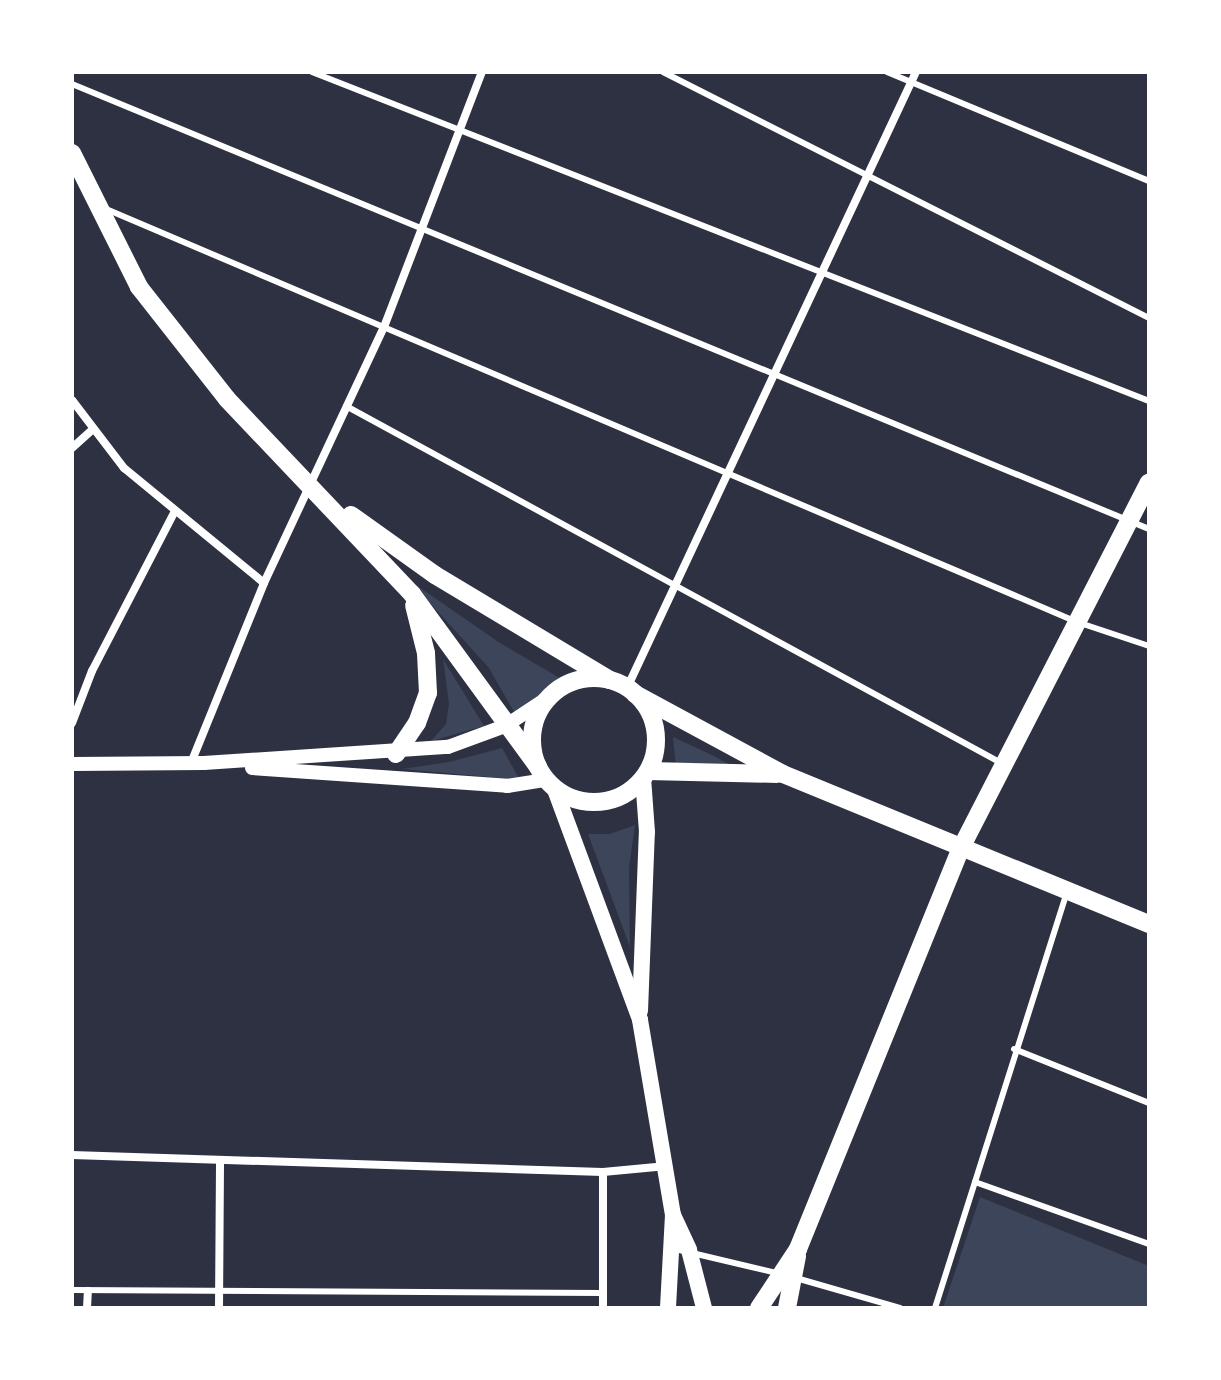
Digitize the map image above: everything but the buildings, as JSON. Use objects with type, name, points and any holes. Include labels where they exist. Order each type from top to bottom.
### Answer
[{"type":"main road","points":[[72,153],[139,287],[227,399],[317,489],[412,594],[505,726],[546,778],[574,799],[600,802],[624,795],[646,775],[783,774]]},
{"type":"main road","points":[[787,1308],[788,1276],[798,1249],[961,848],[1149,482]]},
{"type":"main road","points":[[317,489],[435,575],[625,688],[783,774],[1149,924]]},
{"type":"main road","points":[[396,754],[417,723],[428,693],[426,653],[412,594]]},
{"type":"main road","points":[[640,1020],[646,775],[656,730],[625,688],[578,681],[549,697],[532,738],[640,1020],[668,1166],[673,1215],[668,1248],[668,1308]]},
{"type":"main road","points":[[673,1215],[689,1250],[704,1308]]},
{"type":"main road","points":[[759,1308],[788,1276]]},
{"type":"street","points":[[197,763],[264,583],[317,489],[346,406],[384,327],[482,72]]},
{"type":"street","points":[[625,688],[678,586],[773,372],[825,269],[916,72]]},
{"type":"street","points":[[72,400],[124,468],[174,513],[264,583]]},
{"type":"street","points":[[72,448],[93,429]]},
{"type":"street","points":[[72,723],[92,671],[174,513]]},
{"type":"street","points":[[72,764],[197,763],[396,754],[448,747],[505,726],[549,697]]},
{"type":"street","points":[[197,763],[507,786],[546,778]]},
{"type":"street","points":[[72,1155],[603,1172],[668,1166]]},
{"type":"street","points":[[219,1308],[220,1160]]},
{"type":"street","points":[[603,1172],[603,1308]]},
{"type":"street","points":[[87,1308],[88,1291]]},
{"type":"lane","points":[[312,72],[825,269],[1149,401]]},
{"type":"lane","points":[[663,72],[1149,318]]},
{"type":"lane","points":[[887,72],[1149,181]]},
{"type":"lane","points":[[72,84],[422,226],[1149,529]]},
{"type":"lane","points":[[95,204],[1077,622],[1149,646]]},
{"type":"lane","points":[[346,406],[1004,765]]},
{"type":"lane","points":[[935,1308],[1014,1049],[1067,892]]},
{"type":"lane","points":[[1014,1049],[1149,1103]]},
{"type":"lane","points":[[975,1182],[1149,1244]]},
{"type":"lane","points":[[668,1248],[689,1250],[900,1308]]},
{"type":"lane","points":[[72,1290],[218,1294],[603,1293]]},
{"type":"shaded area","points":[[409,580],[500,643],[565,681],[514,712],[489,668]]},
{"type":"shaded area","points":[[443,659],[484,726],[431,741],[446,724],[449,704]]},
{"type":"shaded area","points":[[673,737],[712,755],[740,770],[676,767]]},
{"type":"shaded area","points":[[502,748],[520,780],[402,769],[449,762]]},
{"type":"shaded area","points":[[635,825],[629,868],[630,947],[588,834],[610,834]]},
{"type":"shaded area","points":[[980,1197],[1149,1266],[1149,1308],[943,1308]]}]
